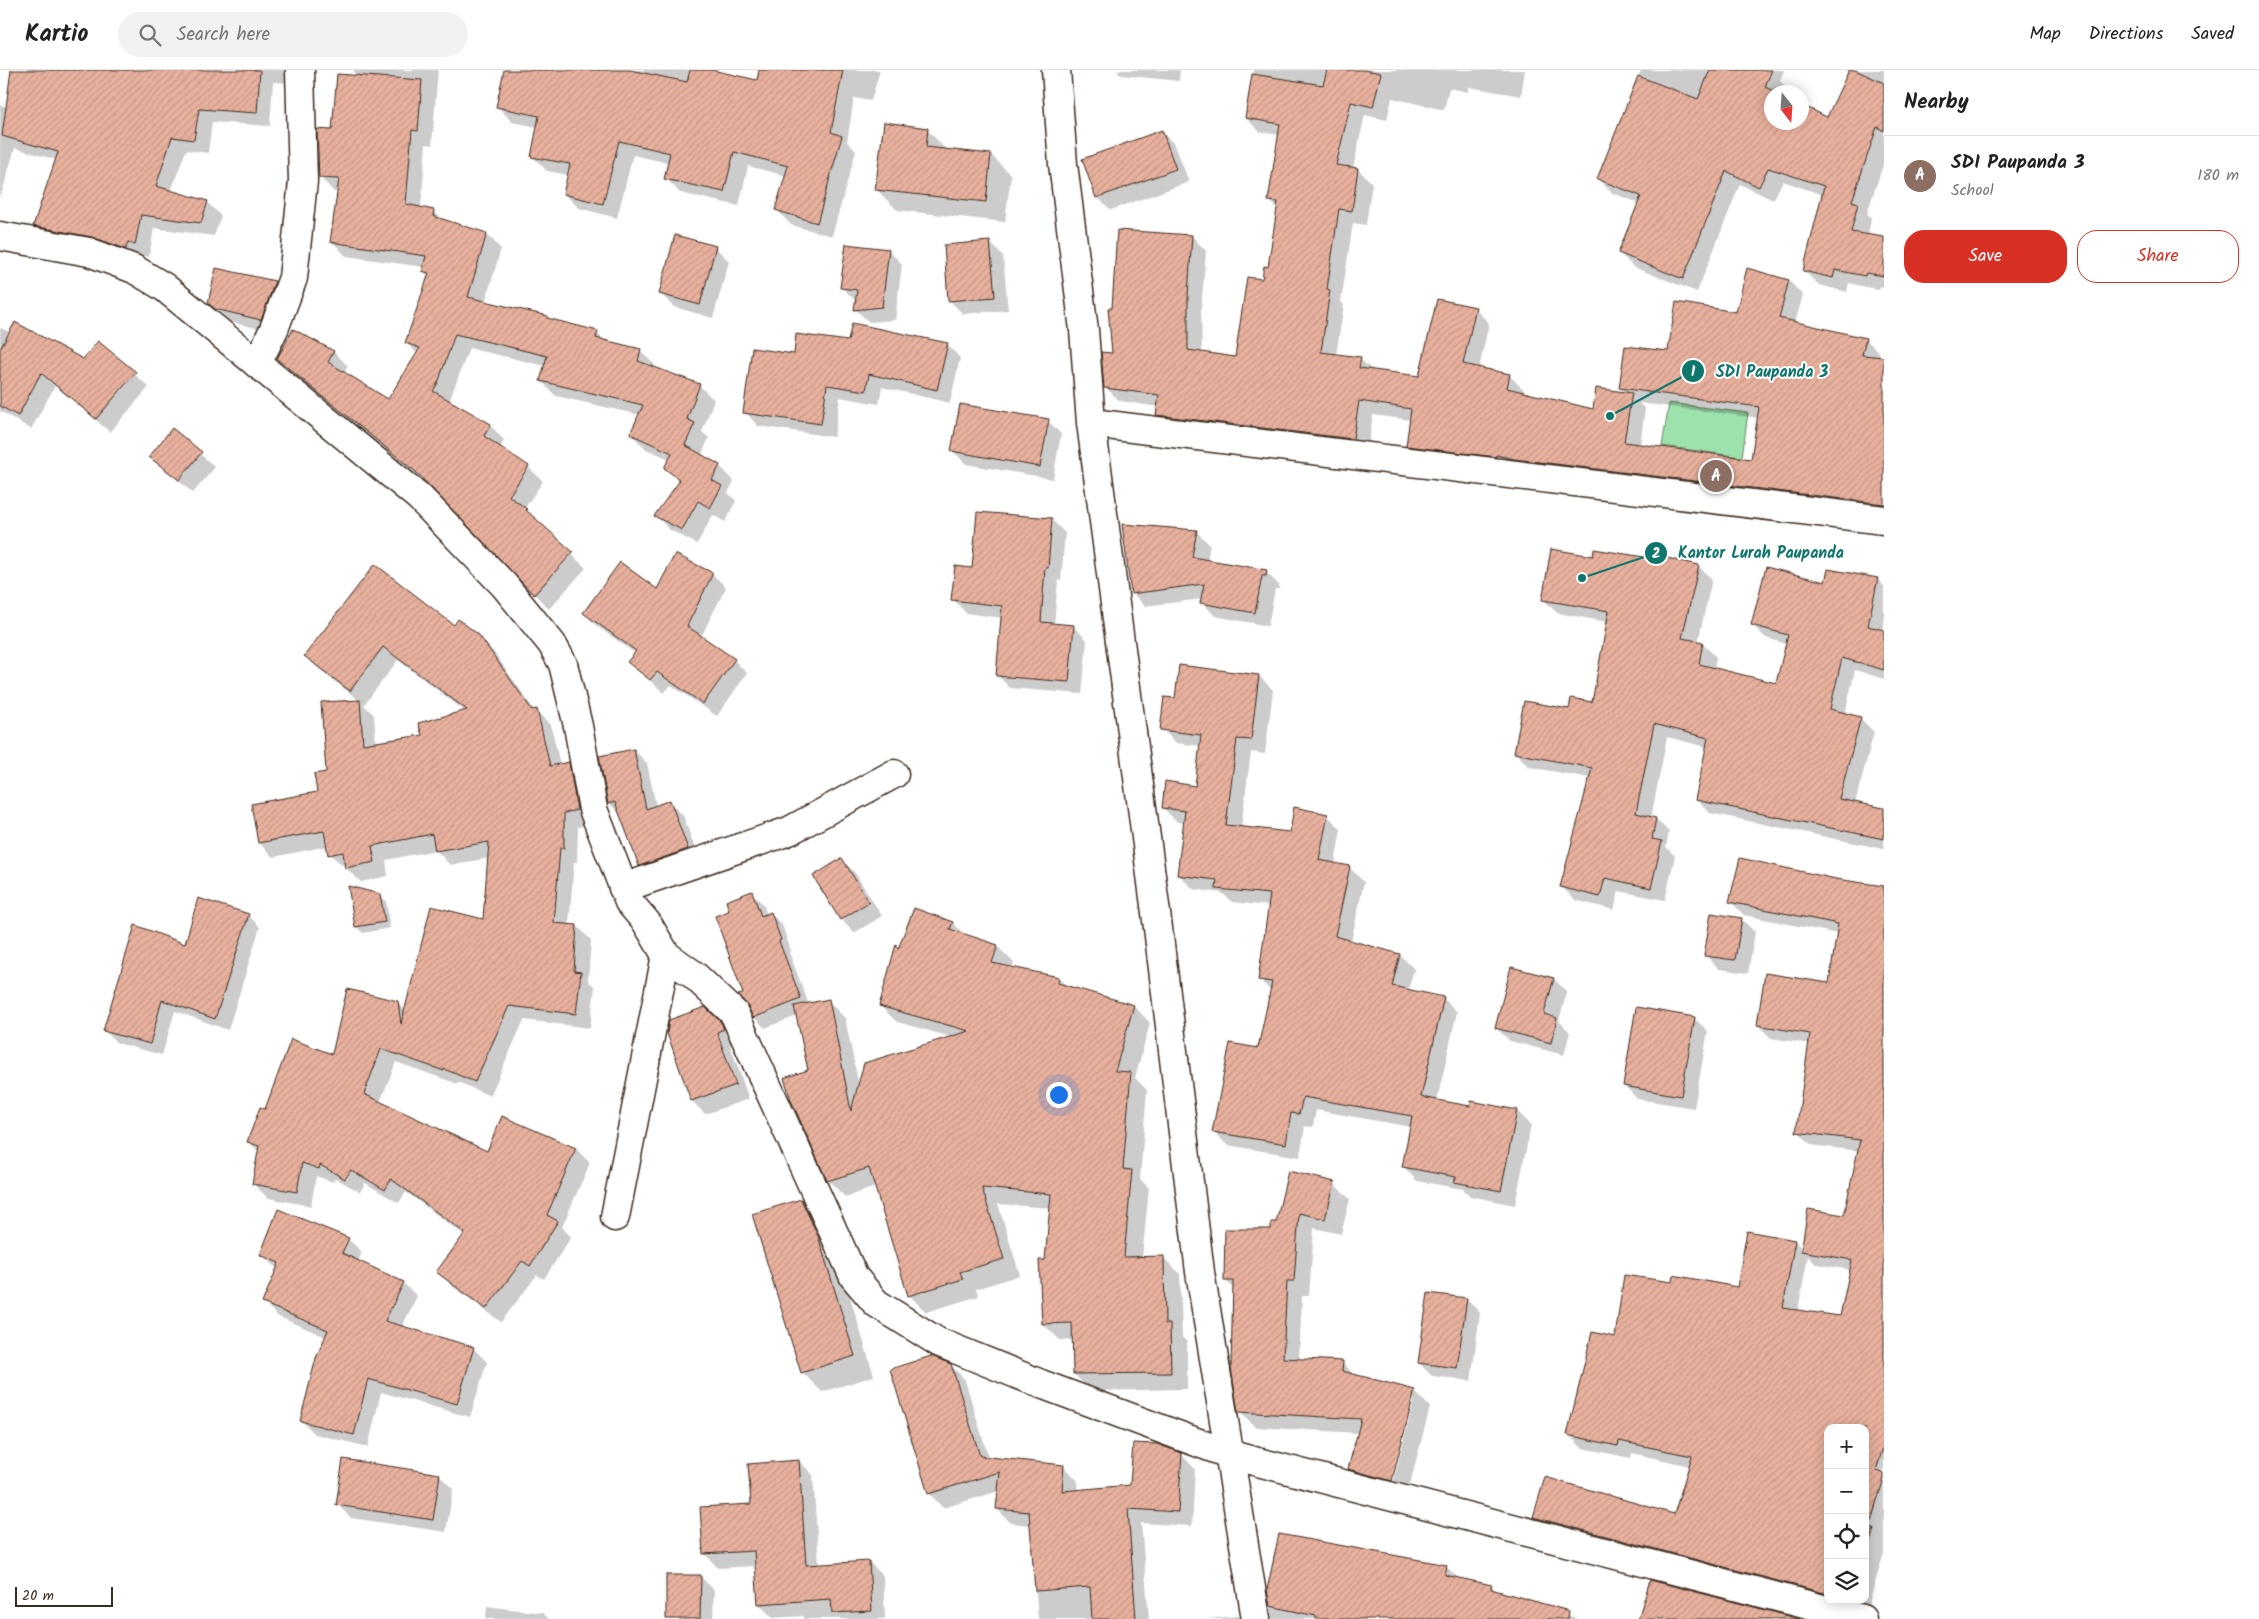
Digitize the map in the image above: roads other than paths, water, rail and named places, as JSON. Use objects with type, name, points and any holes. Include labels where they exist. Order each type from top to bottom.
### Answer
[{"type":"street","points":[[257,364],[274,329],[293,278],[303,181],[300,70]]},
{"type":"street","points":[[1056,70],[1063,164],[1084,330],[1091,423],[1158,928],[1200,1272],[1231,1454],[1256,1619]]},
{"type":"street","points":[[0,236],[89,252],[134,269],[164,286],[419,496],[504,585],[552,644],[563,664],[578,726],[593,809],[629,902],[647,923],[666,955],[694,975],[734,1013],[854,1277],[876,1303],[938,1342],[1041,1384],[1231,1454],[1862,1619]]},
{"type":"street","points":[[1091,423],[1884,520]]},
{"type":"street","points":[[623,888],[789,832],[894,774]]},
{"type":"street","points":[[615,1217],[666,955]]},
{"type":"place","name":"SDI Paupanda 3","points":[[1610,416]]},
{"type":"place","name":"SDI Paupanda 3","points":[[1716,476]]},
{"type":"place","name":"Kantor Lurah Paupanda","points":[[1582,578]]}]
